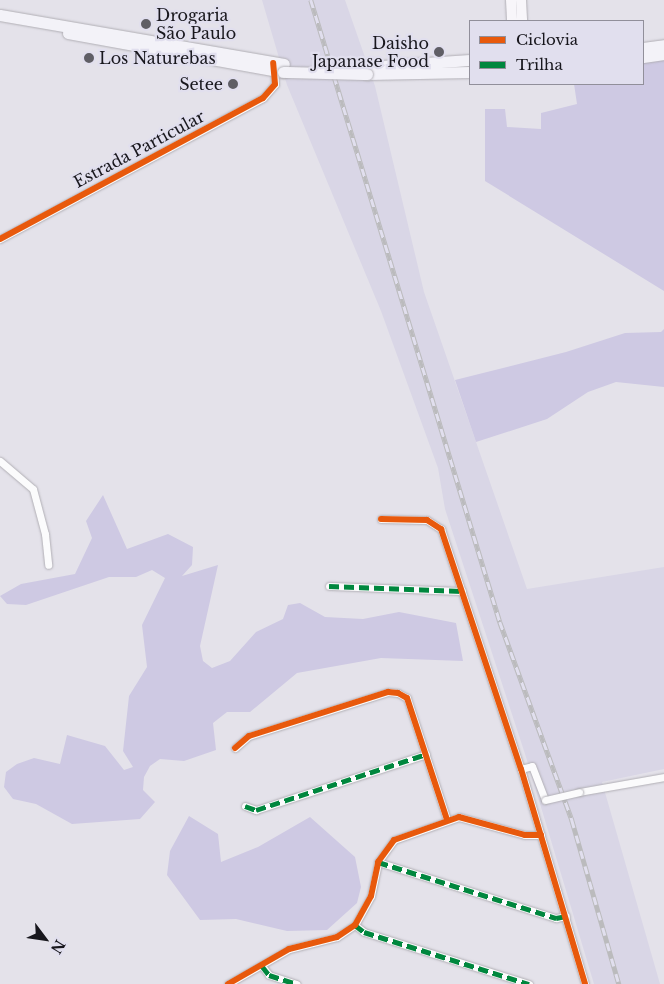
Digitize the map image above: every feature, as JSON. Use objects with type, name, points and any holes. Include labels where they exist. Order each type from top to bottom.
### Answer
[{"type":"main road","points":[[0,15],[279,68]]},
{"type":"main road","points":[[0,23],[279,68],[469,72]]},
{"type":"main road","points":[[644,48],[664,44]]},
{"type":"main road","points":[[644,57],[664,54]]},
{"type":"main road","points":[[367,70],[469,60]]},
{"type":"street","points":[[511,0],[512,20]]},
{"type":"street","points":[[522,0],[522,20]]},
{"type":"street","name":"Estrada Particular","points":[[0,239],[263,98],[273,89],[279,68]]},
{"type":"street","points":[[0,461],[33,489],[45,534],[48,565]]},
{"type":"street","points":[[381,519],[427,520],[441,529],[522,769],[585,984]]},
{"type":"street","points":[[329,586],[462,591]]},
{"type":"street","points":[[235,748],[248,736],[388,692],[398,693],[407,698],[447,820]]},
{"type":"street","points":[[245,806],[256,810],[426,754]]},
{"type":"street","points":[[522,769],[532,766],[545,800],[664,777]]},
{"type":"street","points":[[228,984],[262,966],[288,949],[337,937],[355,925],[369,902],[378,862],[390,842],[447,820],[466,817],[525,835],[541,835]]},
{"type":"street","points":[[378,862],[556,918],[566,916]]},
{"type":"street","points":[[355,925],[364,932],[529,984]]},
{"type":"street","points":[[262,966],[269,975],[297,984]]},
{"type":"shaded area","points":[[262,0],[345,0],[375,86],[424,292],[527,589],[664,567],[664,769],[602,782],[660,984],[594,984],[526,757],[445,509],[438,468],[381,311],[287,85]]},
{"type":"shaded area","points":[[664,58],[664,291],[485,181],[485,109],[505,109],[507,127],[541,129],[541,113],[577,104],[574,85],[644,85],[644,60]]},
{"type":"shaded area","points":[[664,329],[664,387],[616,382],[588,392],[547,419],[476,442],[455,380],[566,352],[625,333],[661,332]]},
{"type":"shaded area","points":[[103,495],[127,549],[168,534],[193,547],[192,565],[182,576],[218,565],[200,646],[203,661],[212,668],[230,661],[256,632],[283,619],[288,605],[300,603],[325,617],[363,619],[399,612],[456,623],[463,661],[381,658],[297,673],[250,712],[227,712],[213,723],[216,750],[184,761],[160,759],[150,766],[144,777],[143,790],[155,802],[140,819],[72,824],[36,804],[13,799],[4,787],[6,772],[17,764],[34,758],[60,764],[67,735],[105,746],[124,770],[133,767],[123,751],[129,696],[147,667],[142,625],[165,578],[152,570],[136,577],[109,577],[26,605],[7,604],[0,596],[21,584],[75,574],[92,538],[86,521]]},
{"type":"shaded area","points":[[189,816],[218,834],[221,862],[258,847],[310,817],[355,857],[361,887],[357,903],[327,930],[287,931],[236,919],[200,920],[167,875],[170,851]]},
{"type":"railway","points":[[311,0],[500,622],[572,820],[619,984]]},
{"type":"marked path","points":[[329,586],[462,591]]},
{"type":"marked path","points":[[245,806],[256,810],[426,754]]},
{"type":"marked path","points":[[378,862],[556,918],[566,916]]},
{"type":"marked path","points":[[355,925],[364,932],[529,984]]},
{"type":"marked path","points":[[262,966],[269,975],[297,984]]},
{"type":"cycle path","points":[[0,239],[263,98],[275,84],[273,63]]},
{"type":"cycle path","points":[[381,519],[427,520],[441,529],[521,769],[585,984]]},
{"type":"cycle path","points":[[235,748],[249,736],[388,692],[398,693],[407,698],[447,820]]},
{"type":"cycle path","points":[[228,984],[289,949],[337,937],[355,925],[371,896],[378,862],[394,840],[459,817],[525,835],[541,835]]},
{"type":"place","name":"Drogaria São Paulo","points":[[146,24]]},
{"type":"place","name":"Daisho Japanase Food","points":[[439,52]]},
{"type":"place","name":"Los Naturebas","points":[[89,58]]},
{"type":"place","name":"Setee","points":[[233,84]]}]
